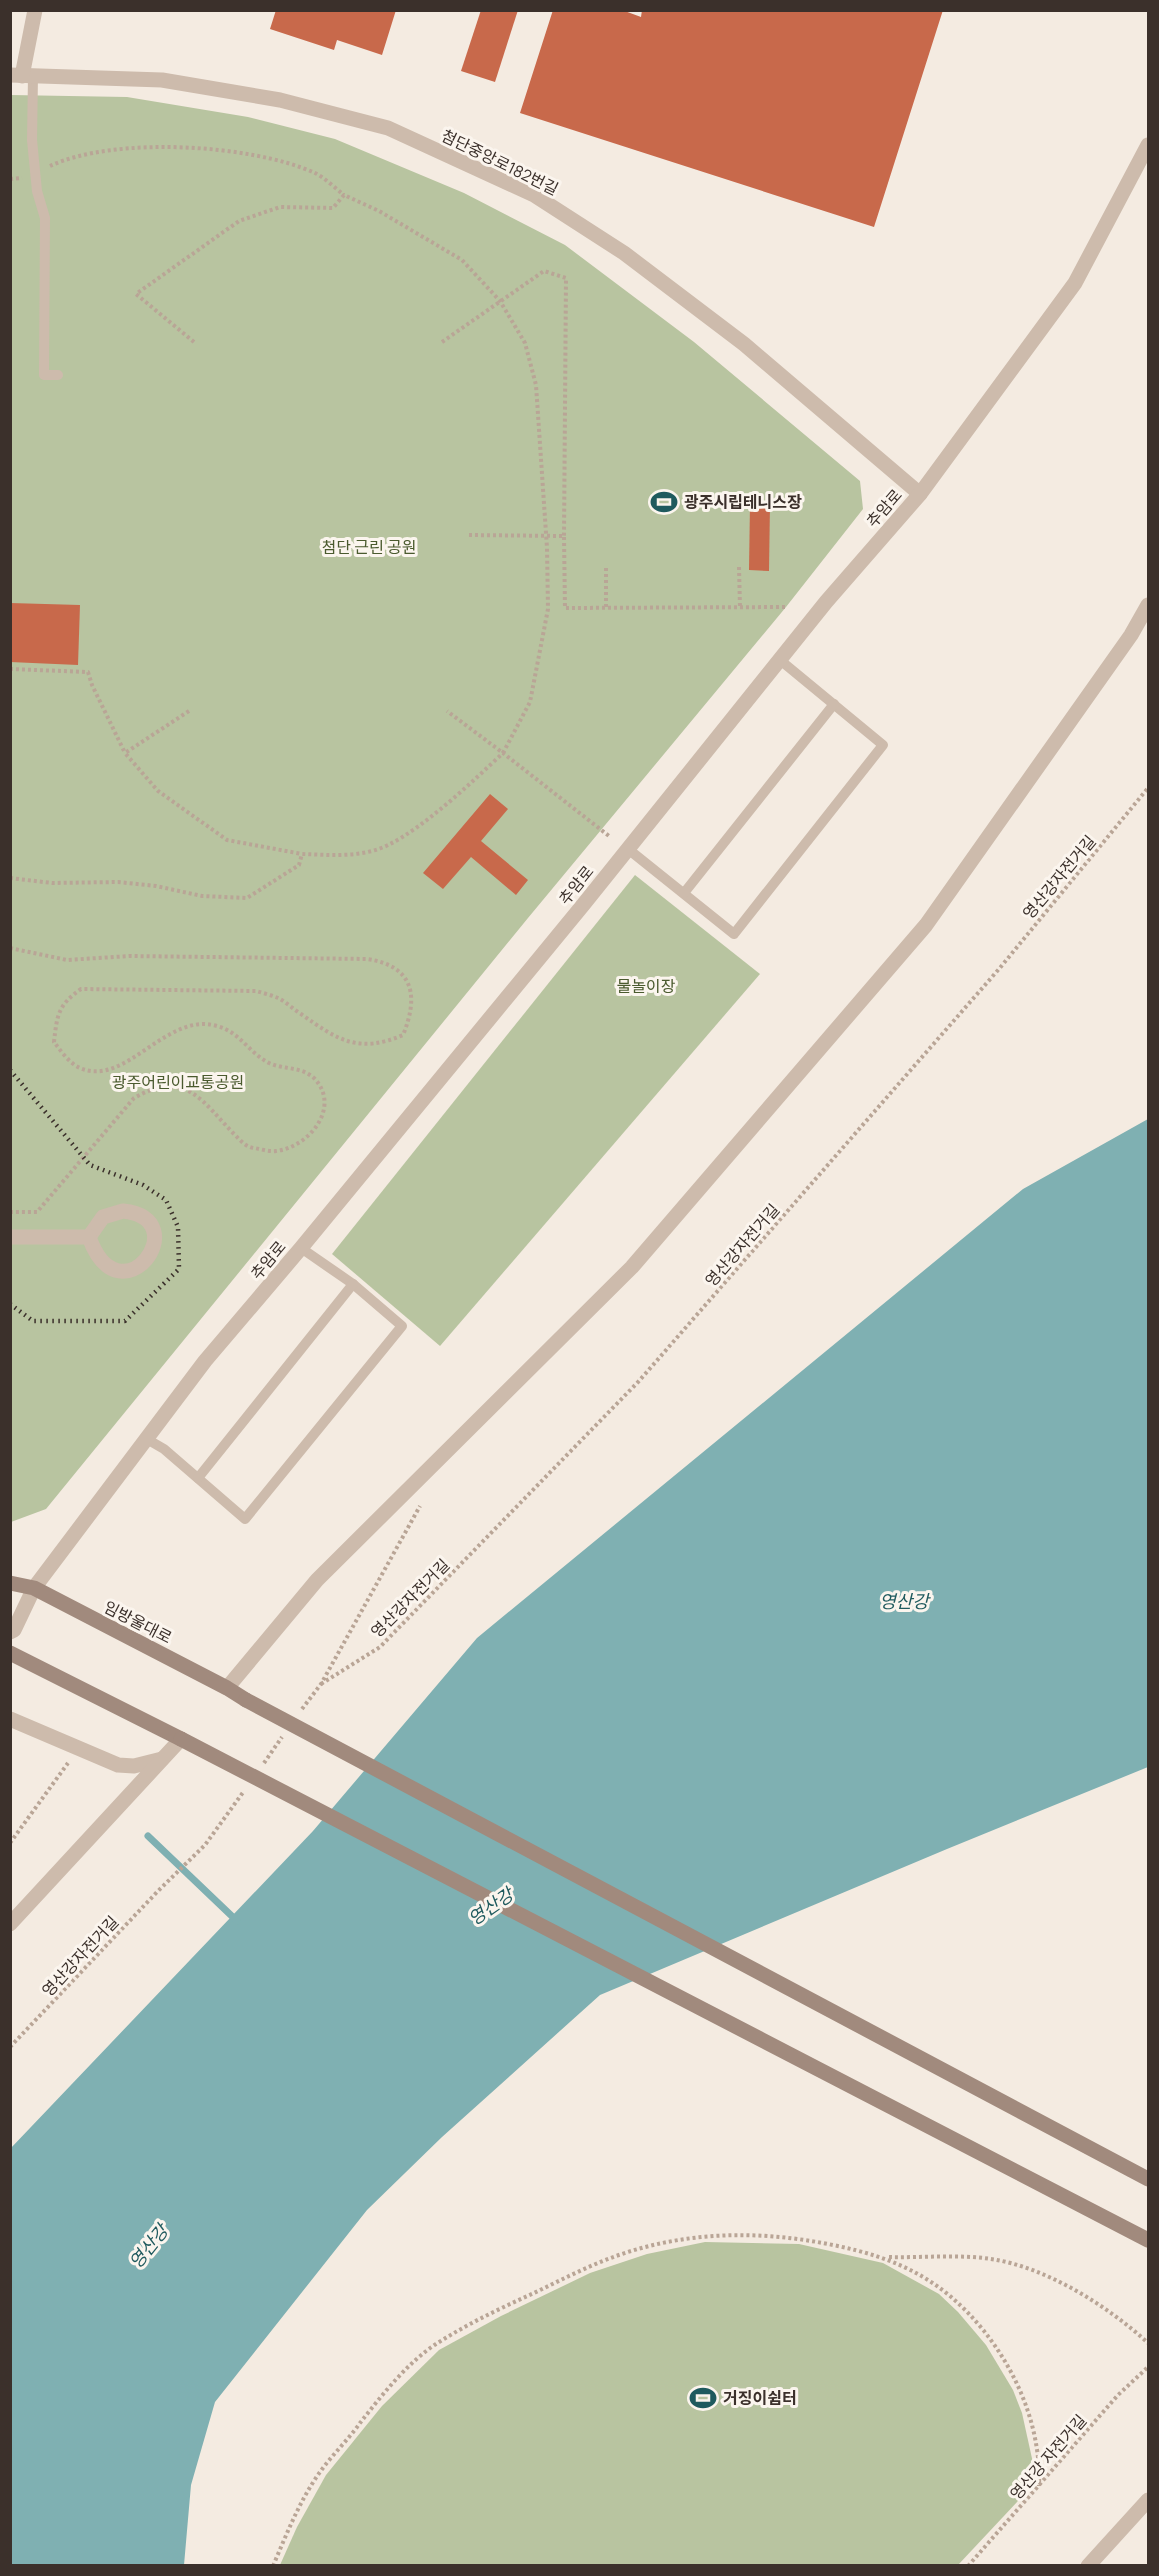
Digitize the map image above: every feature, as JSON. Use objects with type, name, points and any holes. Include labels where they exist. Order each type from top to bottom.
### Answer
[{"type":"main road","name":"임방울대로","points":[[10,1583],[34,1588],[227,1688],[1149,2179]]},
{"type":"main road","points":[[10,1653],[181,1739],[1149,2240]]},
{"type":"street","points":[[22,76],[35,10]]},
{"type":"street","name":"첨단중앙로182번길","points":[[22,76],[162,80],[280,100],[388,128],[534,195],[624,253],[744,344],[920,494]]},
{"type":"street","name":"추암로","points":[[10,1632],[14,1630],[34,1588],[205,1361],[301,1248],[780,660],[920,494],[1075,283],[1149,145]]},
{"type":"street","points":[[227,1688],[317,1580],[632,1267],[926,925],[1131,635],[1149,605]]},
{"type":"street","points":[[123,1211],[132,1212],[148,1222],[153,1231],[153,1250],[142,1265],[133,1269],[114,1269],[105,1264],[94,1252],[89,1237],[103,1217],[123,1211]]},
{"type":"street","points":[[10,1237],[89,1237]]},
{"type":"street","points":[[10,1719],[118,1765],[134,1766],[162,1759]]},
{"type":"street","points":[[10,1924],[181,1739]]},
{"type":"street","points":[[1088,2565],[1149,2500]]},
{"type":"lane","points":[[22,76],[37,191],[45,218],[44,375],[58,375]]},
{"type":"lane","points":[[628,849],[734,934],[884,745],[780,660]]},
{"type":"lane","points":[[684,893],[834,704]]},
{"type":"lane","points":[[145,1438],[164,1449],[245,1519],[402,1326],[353,1284],[301,1248]]},
{"type":"lane","points":[[198,1478],[353,1284]]},
{"type":"path","points":[[10,179],[23,178],[62,160],[111,149],[218,148],[274,159],[316,173],[344,195],[379,211],[462,260],[500,301],[525,343],[537,385],[548,609],[530,702],[502,753],[467,787],[387,845],[359,853],[302,854],[227,840],[158,791],[125,753],[88,672],[10,669]]},
{"type":"path","points":[[194,342],[136,294],[239,221],[280,207],[333,208],[344,195]]},
{"type":"path","points":[[442,342],[544,272],[566,278],[565,608],[786,607]]},
{"type":"path","points":[[469,535],[564,536]]},
{"type":"path","points":[[739,567],[740,607]]},
{"type":"path","points":[[606,568],[606,608]]},
{"type":"path","points":[[125,753],[189,711]]},
{"type":"path","points":[[447,711],[609,836]]},
{"type":"path","name":"영산강자전거길","points":[[321,1684],[380,1647],[639,1381],[999,969],[1149,788]]},
{"type":"path","points":[[10,878],[52,883],[118,882],[156,886],[202,896],[247,898],[299,865],[302,854]]},
{"type":"path","points":[[10,948],[67,960],[130,956],[367,959],[383,961],[401,971],[413,996],[411,1015],[403,1035],[369,1045],[353,1044],[336,1038],[279,999],[256,991],[81,989],[69,997],[59,1009],[54,1042],[78,1067],[95,1072],[110,1068],[125,1062],[156,1041],[180,1029],[199,1023],[216,1025],[234,1032],[266,1062],[282,1068],[300,1069],[315,1079],[324,1095],[322,1120],[306,1139],[288,1148],[275,1151],[248,1148],[203,1100],[186,1089],[150,1089],[134,1098],[37,1212],[10,1212]]},
{"type":"path","name":"영산강자전거길","points":[[300,1712],[321,1684],[425,1497]]},
{"type":"path","points":[[260,1769],[287,1731]]},
{"type":"path","points":[[10,1843],[65,1768],[75,1747]]},
{"type":"path","name":"영산강자전거길","points":[[10,2047],[158,1891],[206,1845],[246,1788]]},
{"type":"path","points":[[273,2565],[291,2524],[321,2471],[377,2402],[435,2344],[498,2310],[616,2256],[704,2235],[800,2238],[885,2257],[988,2259],[1006,2262],[1057,2282],[1094,2301],[1129,2325],[1149,2343]]},
{"type":"path","points":[[885,2257],[942,2289],[963,2307],[991,2341],[1009,2369],[1029,2411],[1040,2462],[1039,2486]]},
{"type":"path","name":"영산강 자전거길","points":[[968,2565],[1118,2395],[1149,2367]]},
{"type":"green space","name":"첨단 근린 공원","points":[[11,95],[127,97],[248,117],[335,139],[464,193],[565,245],[694,342],[860,481],[863,509],[786,607],[528,918],[46,1509],[11,1522]]},
{"type":"green space","name":"물놀이장","points":[[635,875],[760,974],[440,1346],[332,1254]]},
{"type":"green space","name":"거징이쉼터","points":[[705,2242],[799,2244],[883,2263],[939,2294],[986,2345],[1013,2390],[1022,2413],[1033,2463],[1032,2486],[958,2565],[280,2565],[297,2527],[326,2475],[382,2406],[439,2350],[501,2316],[590,2273],[647,2254]]},
{"type":"water","name":"영산강","points":[[1148,1119],[1148,1767],[600,1995],[442,2137],[367,2210],[215,2402],[191,2485],[184,2565],[11,2565],[10,2149],[313,1831],[477,1638],[1023,1189]]},
{"type":"building","points":[[276,10],[396,10],[382,55],[337,40],[334,50],[270,29]]},
{"type":"building","points":[[481,10],[518,10],[495,82],[461,71]]},
{"type":"building","points":[[553,10],[622,10],[641,17],[642,10],[943,10],[874,227],[520,113]]},
{"type":"building","points":[[750,504],[770,504],[769,571],[749,570]]},
{"type":"building","points":[[10,603],[80,605],[78,665],[10,662]]},
{"type":"building","points":[[490,794],[508,809],[481,841],[528,880],[516,895],[471,857],[443,889],[423,873]]},
{"type":"waterway","points":[[148,1836],[237,1921]]},
{"type":"railway","points":[[10,1070],[90,1165],[143,1185],[166,1200],[178,1227],[179,1269],[125,1321],[33,1321],[10,1304]]},
{"type":"place","name":"광주시립테니스장","points":[[664,502]]},
{"type":"place","name":"거징이쉼터","points":[[703,2398]]},
{"type":"park label","name":"광주어린이교통공원","points":[[178,1082]]}]
